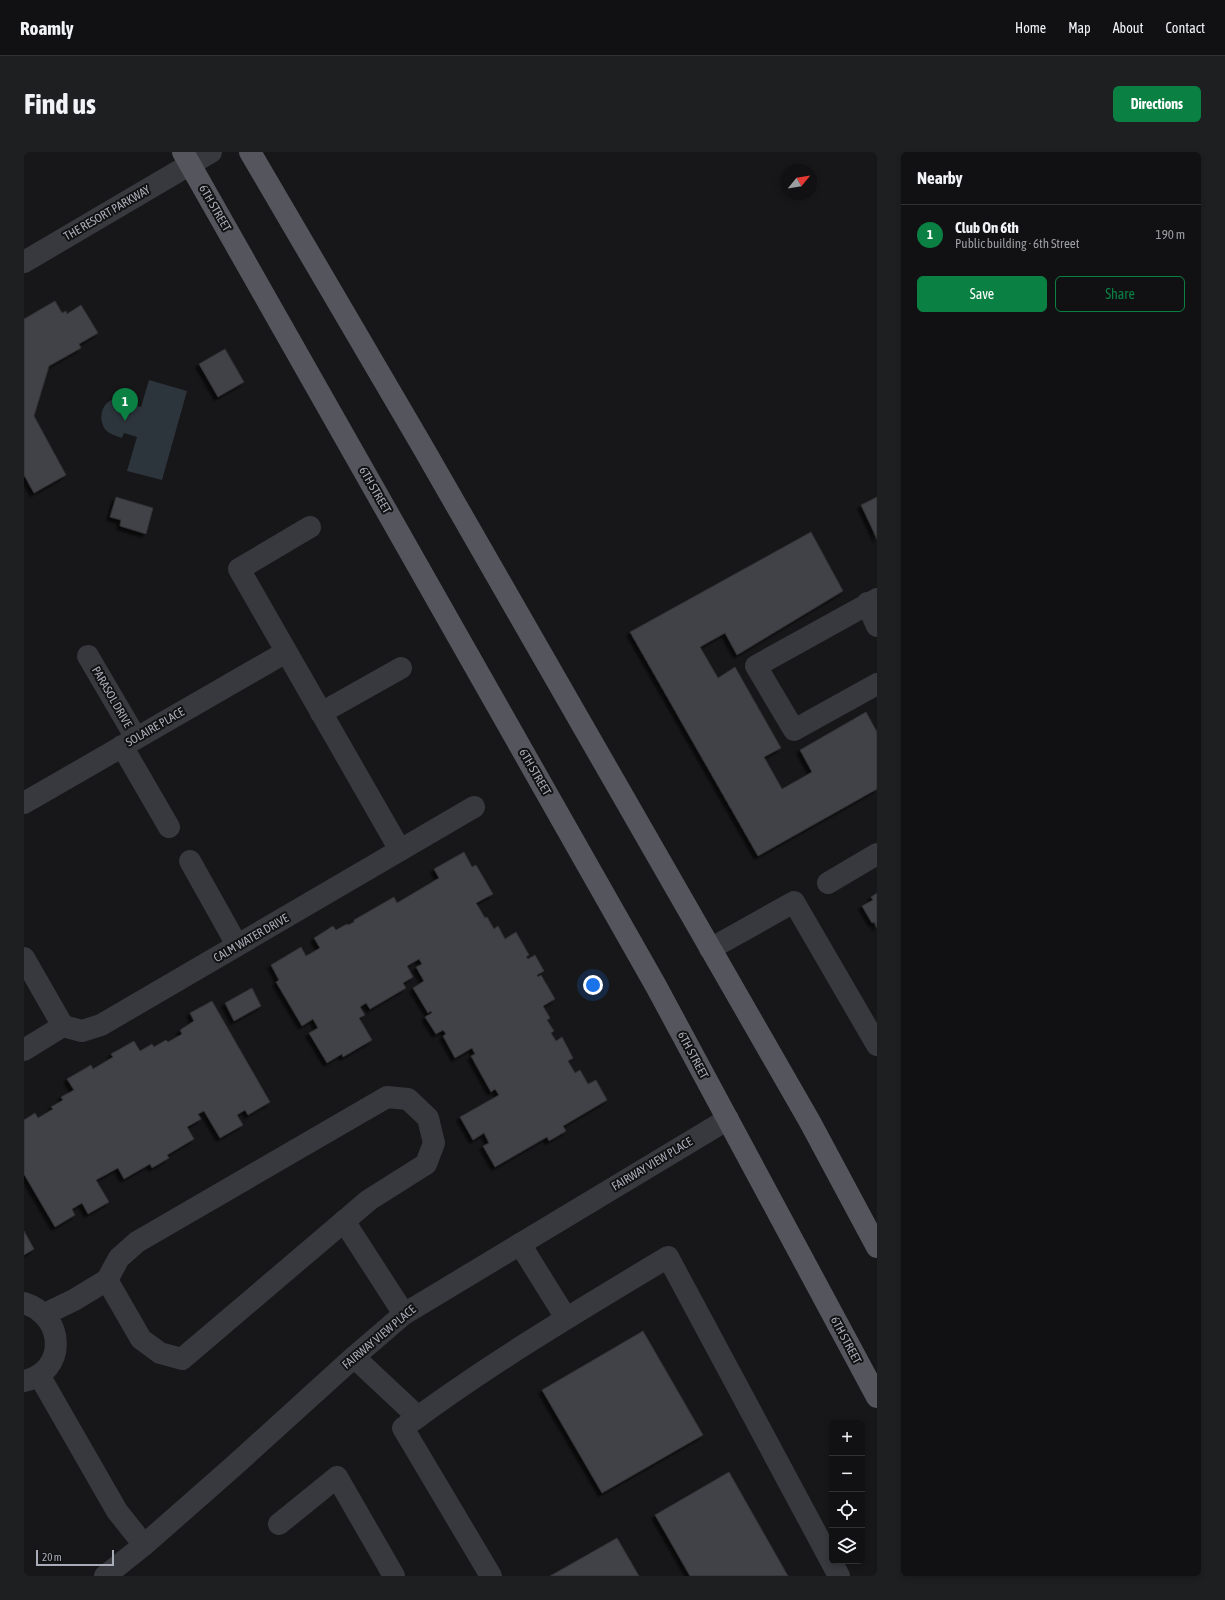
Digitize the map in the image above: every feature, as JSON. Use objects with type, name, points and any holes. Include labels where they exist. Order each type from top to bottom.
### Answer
[{"type":"main road","points":[[250,152],[425,450],[810,1122],[877,1247]]},
{"type":"main road","name":"6TH STREET","points":[[187,158],[656,986],[877,1397]]},
{"type":"street","name":"THE RESORT PARKWAY","points":[[24,262],[187,158],[211,152]]},
{"type":"street","points":[[310,527],[239,569],[400,850]]},
{"type":"street","points":[[877,626],[872,601],[756,666],[794,730],[877,684]]},
{"type":"street","name":"SOLAIRE PLACE","points":[[24,803],[286,652]]},
{"type":"street","name":"PARASOL DRIVE","points":[[88,656],[169,827]]},
{"type":"street","points":[[322,713],[401,668]]},
{"type":"street","name":"CALM WATER DRIVE","points":[[64,1026],[82,1031],[101,1026],[474,807]]},
{"type":"street","points":[[828,882],[877,854]]},
{"type":"street","points":[[190,861],[238,945]]},
{"type":"street","points":[[710,949],[794,902],[877,1045]]},
{"type":"street","points":[[24,958],[64,1026],[24,1050]]},
{"type":"street","points":[[45,1314],[74,1300],[107,1280],[120,1258],[137,1242],[387,1097],[408,1099],[428,1118],[434,1143],[426,1164],[369,1200],[182,1359],[160,1353],[141,1339],[107,1280]]},
{"type":"street","name":"FAIRWAY VIEW PLACE","points":[[105,1576],[144,1545],[404,1314],[728,1119]]},
{"type":"street","points":[[344,1221],[404,1314]]},
{"type":"street","points":[[520,1244],[566,1318]]},
{"type":"street","points":[[491,1576],[404,1428],[474,1378],[566,1318],[668,1257],[839,1576]]},
{"type":"street","points":[[24,1303],[34,1306],[45,1314],[52,1325],[56,1338],[56,1350],[51,1363],[31,1378],[117,1511],[144,1545]]},
{"type":"street","points":[[354,1357],[418,1417]]},
{"type":"street","points":[[279,1524],[337,1477],[394,1576]]},
{"type":"shaded area","points":[[149,380],[187,391],[162,480],[127,471],[137,437],[124,433],[122,438],[111,434],[102,424],[101,419],[103,409],[109,401],[114,399],[121,398],[132,400],[131,405],[141,407]]},
{"type":"building","points":[[55,301],[62,313],[66,311],[67,314],[81,305],[98,333],[79,344],[81,348],[49,366],[34,416],[66,475],[34,493],[24,475],[24,319]]},
{"type":"building","points":[[225,349],[244,382],[218,397],[199,364]]},
{"type":"building","points":[[116,497],[153,508],[146,534],[120,526],[121,520],[110,517]]},
{"type":"building","points":[[877,497],[877,539],[861,505]]},
{"type":"building","points":[[811,532],[843,591],[737,655],[725,633],[700,647],[718,678],[735,667],[781,748],[764,757],[782,789],[812,772],[800,750],[866,712],[877,732],[877,789],[758,856],[630,632]]},
{"type":"building","points":[[464,852],[472,867],[476,865],[493,894],[476,903],[494,929],[498,926],[505,939],[516,932],[529,955],[526,957],[528,959],[535,955],[544,971],[537,975],[538,977],[541,975],[555,999],[543,1006],[550,1018],[547,1020],[554,1031],[551,1033],[556,1041],[562,1037],[573,1058],[568,1061],[575,1073],[580,1070],[588,1084],[596,1080],[607,1100],[563,1126],[566,1131],[549,1141],[547,1137],[495,1167],[483,1146],[489,1143],[484,1133],[473,1140],[460,1117],[499,1095],[495,1089],[491,1092],[471,1056],[475,1054],[472,1048],[455,1058],[443,1036],[446,1034],[443,1030],[436,1034],[425,1017],[432,1013],[431,1011],[428,1013],[413,988],[424,981],[416,967],[422,964],[419,959],[407,966],[413,977],[403,983],[406,988],[370,1009],[366,1003],[360,1007],[365,1015],[359,1018],[372,1040],[343,1057],[342,1054],[327,1063],[309,1033],[318,1028],[313,1019],[302,1026],[276,982],[279,980],[271,965],[301,947],[306,956],[320,948],[314,938],[333,926],[336,930],[347,924],[348,925],[394,897],[397,903],[439,878],[434,869]]},
{"type":"building","points":[[877,893],[877,928],[874,922],[872,923],[862,906],[873,900],[871,897]]},
{"type":"building","points":[[252,988],[261,1006],[234,1021],[225,1003]]},
{"type":"building","points":[[212,1001],[270,1102],[248,1115],[245,1110],[237,1115],[243,1125],[220,1138],[204,1111],[198,1114],[201,1119],[187,1127],[194,1139],[167,1155],[169,1158],[152,1168],[150,1164],[124,1179],[118,1168],[96,1180],[109,1202],[88,1214],[82,1203],[72,1209],[75,1215],[55,1227],[24,1174],[24,1120],[35,1113],[38,1118],[53,1109],[51,1107],[63,1100],[61,1097],[74,1090],[67,1079],[91,1065],[93,1069],[113,1057],[111,1054],[134,1041],[140,1051],[152,1044],[154,1047],[166,1040],[168,1042],[182,1034],[180,1030],[194,1021],[190,1013]]},
{"type":"building","points":[[24,1231],[34,1249],[24,1255]]},
{"type":"building","points":[[643,1331],[703,1435],[602,1493],[542,1390]]},
{"type":"building","points":[[729,1472],[788,1576],[690,1576],[655,1515]]},
{"type":"building","points":[[617,1538],[639,1576],[550,1576]]},
{"type":"place","name":"Club On 6th","points":[[125,421]]}]
